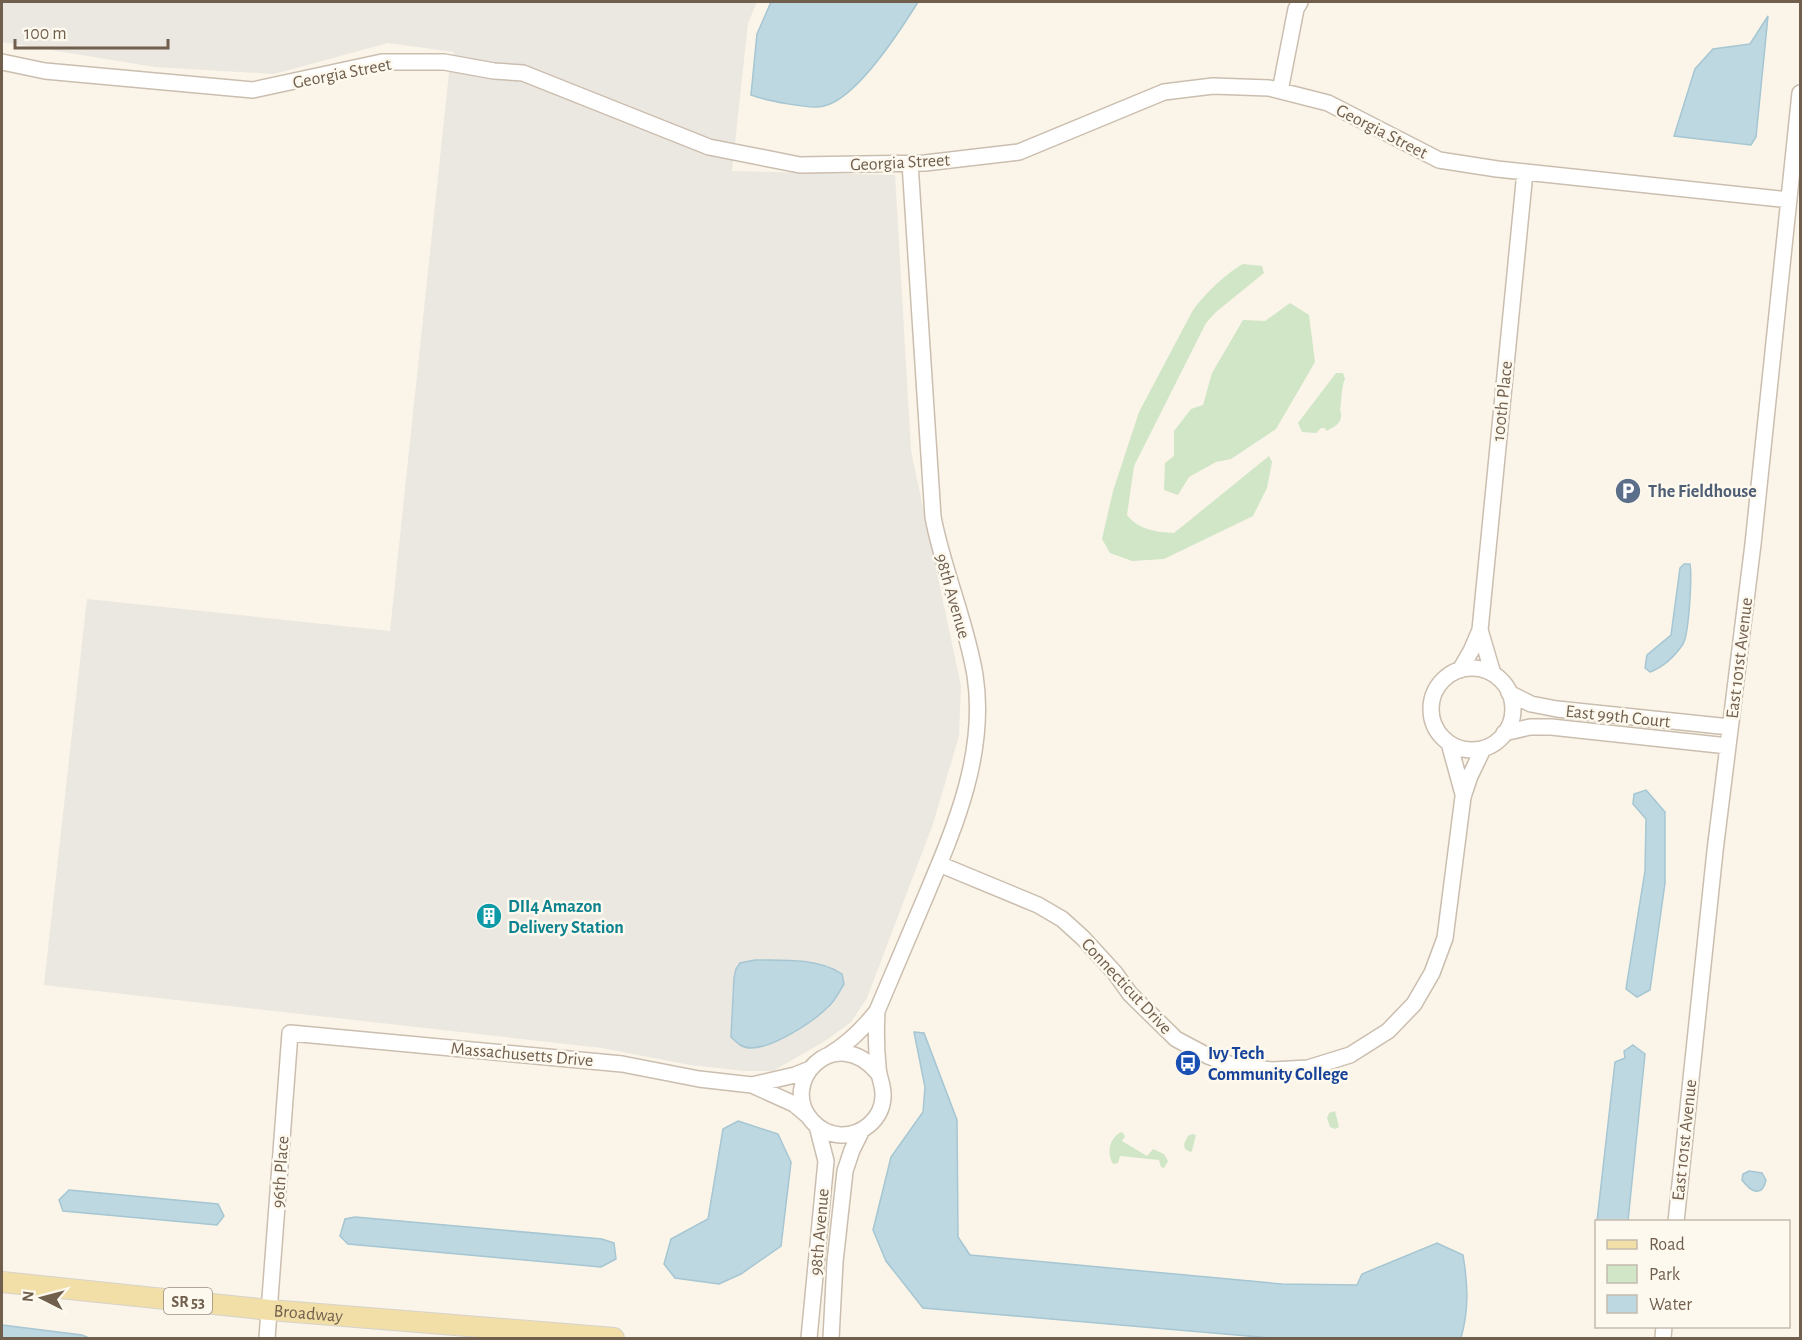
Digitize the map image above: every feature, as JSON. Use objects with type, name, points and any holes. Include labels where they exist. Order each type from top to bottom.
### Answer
[{"type":"main road","name":"Broadway","points":[[2,1282],[270,1310],[614,1338]]},
{"type":"street","points":[[1280,91],[1296,9],[1300,2]]},
{"type":"street","name":"Georgia Street","points":[[2,62],[45,71],[253,90],[382,62],[444,62],[494,71],[523,73],[709,147],[800,165],[910,163],[1019,152],[1164,92],[1213,86],[1269,88],[1328,103],[1439,160],[1525,172],[1789,200]]},
{"type":"street","name":"East 101st Avenue","points":[[1676,1220],[1730,727],[1754,532],[1800,93]]},
{"type":"street","name":"98th Avenue","points":[[808,1338],[825,1161],[813,1121],[804,1106],[802,1093],[804,1081],[818,1060],[846,1046],[877,1011],[939,864],[965,791],[973,762],[977,734],[975,674],[933,516],[910,163]]},
{"type":"street","name":"100th Place","points":[[1460,670],[1479,630],[1525,172]]},
{"type":"street","name":"100th Place","points":[[1479,630],[1493,674]]},
{"type":"street","points":[[1482,669],[1493,674],[1509,693],[1512,706],[1511,721],[1504,733],[1495,743],[1483,748],[1465,750],[1449,744],[1438,733],[1432,719],[1431,703],[1436,689],[1446,677],[1460,670],[1482,669]]},
{"type":"street","name":"East 99th Court","points":[[1509,693],[1531,704],[1557,709],[1730,727]]},
{"type":"street","name":"East 99th Court","points":[[1504,733],[1530,727],[1551,727],[1728,746]]},
{"type":"street","name":"Connecticut Drive","points":[[1449,744],[1463,797]]},
{"type":"street","name":"Connecticut Drive","points":[[939,864],[1038,905],[1062,919],[1115,973],[1130,994],[1176,1039],[1208,1056],[1232,1065],[1272,1070],[1308,1068],[1350,1054],[1388,1031],[1414,1004],[1432,974],[1444,938],[1463,797],[1483,748]]},
{"type":"street","name":"98th Avenue","points":[[831,1338],[835,1262],[845,1171],[862,1130],[873,1122],[884,1098],[883,1085],[878,1073],[875,1034],[877,1011]]},
{"type":"street","name":"Massachusetts Drive","points":[[290,1033],[621,1064],[699,1079],[752,1085]]},
{"type":"street","name":"96th Place","points":[[267,1338],[290,1033]]},
{"type":"street","points":[[829,1055],[843,1052],[857,1055],[869,1062],[878,1073]]},
{"type":"street","points":[[752,1085],[810,1069]]},
{"type":"street","points":[[752,1085],[794,1104],[827,1132],[839,1135],[862,1130]]},
{"type":"shaded area","points":[[2,2],[757,2],[748,23],[732,171],[895,175],[911,451],[961,686],[959,736],[933,824],[867,998],[851,1022],[825,1041],[773,1071],[745,1071],[690,1065],[602,1048],[44,985],[87,599],[390,631],[449,73],[454,52],[388,43],[274,74],[155,67],[2,42]]},
{"type":"green space","points":[[1243,264],[1262,266],[1264,273],[1216,312],[1206,323],[1134,466],[1127,515],[1142,527],[1174,533],[1269,456],[1272,462],[1267,488],[1253,516],[1164,559],[1132,561],[1110,553],[1102,539],[1113,491],[1139,412],[1193,310],[1203,297],[1229,273]]},
{"type":"green space","points":[[1290,303],[1309,315],[1315,362],[1276,429],[1231,459],[1216,462],[1189,477],[1178,495],[1164,490],[1165,463],[1174,456],[1174,431],[1191,409],[1203,405],[1212,373],[1243,320],[1265,321]]},
{"type":"green space","points":[[1336,373],[1343,373],[1345,379],[1340,420],[1326,431],[1325,428],[1321,428],[1316,433],[1302,432],[1298,423]]},
{"type":"green space","points":[[1335,1111],[1339,1127],[1335,1129],[1330,1127],[1327,1118],[1329,1113]]},
{"type":"green space","points":[[1122,1132],[1125,1136],[1122,1141],[1147,1156],[1153,1149],[1164,1154],[1168,1161],[1164,1168],[1161,1167],[1159,1160],[1120,1156],[1118,1163],[1113,1164],[1110,1145]]},
{"type":"green space","points":[[1196,1135],[1190,1152],[1185,1149],[1184,1144],[1188,1136]]},
{"type":"water","points":[[771,2],[918,2],[877,62],[850,90],[824,106],[809,107],[751,95],[757,34]]},
{"type":"water","points":[[1768,16],[1756,137],[1751,145],[1674,136],[1695,69],[1713,49],[1750,44]]},
{"type":"water","points":[[1684,564],[1690,564],[1691,571],[1690,605],[1685,638],[1672,657],[1650,672],[1645,668],[1647,655],[1671,635],[1680,568]]},
{"type":"water","points":[[1646,790],[1665,812],[1665,883],[1650,990],[1637,997],[1626,989],[1645,871],[1646,819],[1633,804],[1634,794]]},
{"type":"water","points":[[755,960],[800,961],[822,965],[842,974],[844,984],[830,1005],[803,1027],[770,1044],[745,1047],[731,1037],[734,978],[740,963]]},
{"type":"water","points":[[914,1032],[924,1033],[957,1120],[958,1237],[970,1255],[1282,1284],[1357,1285],[1362,1274],[1437,1243],[1463,1255],[1467,1297],[1461,1338],[1271,1338],[923,1308],[886,1261],[873,1230],[891,1157],[923,1112],[925,1087]]},
{"type":"water","points":[[1633,1045],[1645,1054],[1628,1220],[1597,1220],[1615,1062],[1625,1058],[1624,1051]]},
{"type":"water","points":[[738,1121],[778,1134],[791,1162],[781,1246],[741,1274],[719,1284],[675,1278],[664,1264],[671,1239],[708,1219],[723,1129]]},
{"type":"water","points":[[1749,1171],[1762,1173],[1766,1180],[1759,1191],[1752,1190],[1742,1180],[1743,1174]]},
{"type":"water","points":[[69,1190],[218,1204],[224,1216],[217,1225],[63,1211],[59,1200]]},
{"type":"water","points":[[355,1217],[602,1239],[614,1243],[616,1259],[601,1267],[348,1244],[340,1236],[345,1219]]},
{"type":"water","points":[[2,1325],[82,1335],[89,1338],[2,1338]]},
{"type":"place","name":"The Fieldhouse","points":[[1628,491]]},
{"type":"place","name":"DII4 Amazon Delivery Station","points":[[489,916]]},
{"type":"place","name":"Ivy Tech Community College","points":[[1188,1063]]}]
